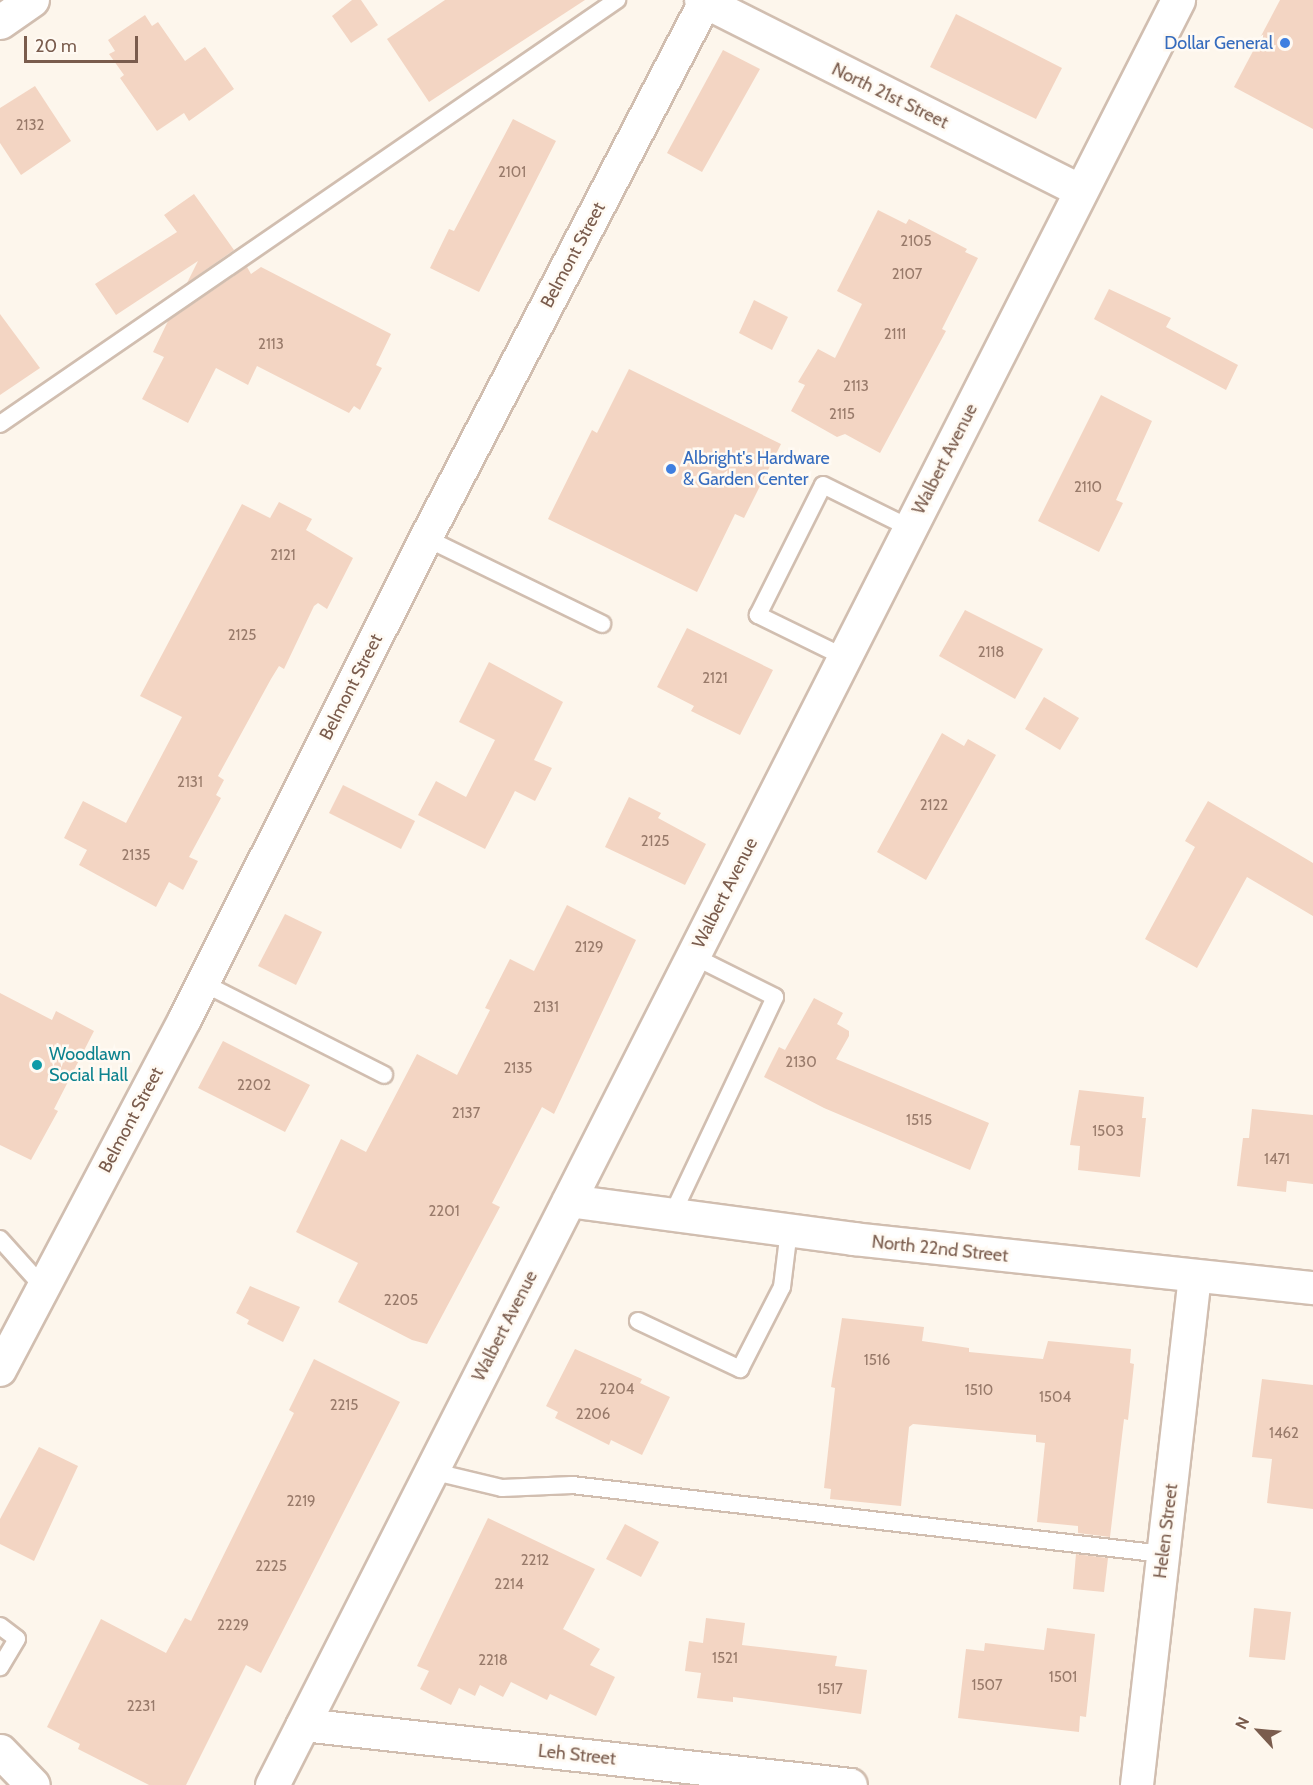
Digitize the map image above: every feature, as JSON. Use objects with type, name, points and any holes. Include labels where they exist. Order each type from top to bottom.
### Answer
[{"type":"main road","points":[[0,22],[32,0]]},
{"type":"main road","name":"Walbert Avenue","points":[[272,1785],[1178,0]]},
{"type":"main road","points":[[0,1751],[33,1785]]},
{"type":"street","name":"North 21st Street","points":[[703,2],[1081,191]]},
{"type":"street","name":"Belmont Street","points":[[0,1370],[203,983],[426,538],[703,2]]},
{"type":"street","name":"North 22nd Street","points":[[569,1201],[789,1230],[1313,1288]]},
{"type":"street","name":"Helen Street","points":[[1137,1785],[1195,1276]]},
{"type":"street","name":"Leh Street","points":[[303,1725],[738,1779],[851,1785]]},
{"type":"lane","points":[[0,424],[617,0]]},
{"type":"lane","points":[[844,657],[758,615],[823,485],[910,528]]},
{"type":"lane","points":[[426,538],[602,624]]},
{"type":"lane","points":[[672,1215],[775,997],[693,956]]},
{"type":"lane","points":[[203,983],[384,1075]]},
{"type":"lane","points":[[638,1321],[740,1369],[782,1287],[789,1230]]},
{"type":"lane","points":[[0,1239],[43,1287]]},
{"type":"lane","points":[[431,1471],[502,1488],[572,1485],[1163,1554]]},
{"type":"lane","points":[[0,1626],[17,1639],[0,1668]]},
{"type":"building","points":[[352,0],[361,0],[378,25],[351,43],[332,16]]},
{"type":"building","points":[[445,0],[585,0],[429,102],[387,39]]},
{"type":"building","name":"Dollar General","points":[[1280,0],[1313,0],[1313,129],[1234,87]]},
{"type":"building","points":[[956,14],[1062,68],[1036,119],[930,67]]},
{"type":"building","points":[[145,15],[152,26],[158,22],[185,61],[205,47],[234,89],[189,121],[184,113],[157,131],[120,78],[124,75],[109,54],[115,51],[108,40]]},
{"type":"building","points":[[723,50],[760,69],[702,172],[667,153]]},
{"type":"building","points":[[35,86],[71,141],[21,175],[0,143],[0,108]]},
{"type":"building","points":[[513,119],[556,141],[479,292],[430,268],[449,229],[454,231]]},
{"type":"building","points":[[194,194],[234,250],[187,283],[198,261],[116,315],[95,284],[177,232],[164,215]]},
{"type":"building","points":[[878,210],[906,224],[909,219],[967,249],[965,252],[978,258],[942,329],[946,331],[880,453],[845,434],[837,437],[791,411],[805,385],[798,382],[818,349],[835,358],[862,304],[837,291]]},
{"type":"building","points":[[247,267],[251,274],[261,267],[391,334],[376,365],[382,368],[360,410],[354,406],[349,413],[257,366],[248,385],[216,368],[188,423],[142,399],[164,357],[153,352],[168,321]]},
{"type":"building","points":[[1109,289],[1171,318],[1166,327],[1238,365],[1226,390],[1094,319]]},
{"type":"building","points":[[754,300],[788,317],[772,350],[739,333]]},
{"type":"building","points":[[0,314],[40,368],[0,395]]},
{"type":"building","name":"Albright's Hardware & Garden Center","points":[[629,369],[781,444],[744,518],[735,514],[697,592],[548,519],[592,430],[597,433]]},
{"type":"building","points":[[1101,395],[1152,421],[1116,500],[1123,503],[1099,552],[1038,521]]},
{"type":"building","points":[[279,502],[312,519],[306,530],[353,558],[327,609],[318,603],[314,606],[284,669],[279,666],[218,776],[224,780],[216,795],[221,798],[189,857],[198,861],[183,890],[169,882],[156,907],[79,865],[87,850],[64,838],[83,801],[126,823],[182,717],[140,696],[242,504],[270,518]]},
{"type":"building","points":[[965,610],[1043,649],[1015,699],[939,656]]},
{"type":"building","points":[[687,628],[773,670],[740,735],[691,711],[694,706],[657,687]]},
{"type":"building","points":[[489,662],[563,702],[534,760],[552,768],[535,801],[515,791],[485,849],[418,815],[436,781],[466,797],[495,740],[459,722]]},
{"type":"building","points":[[1044,697],[1079,718],[1060,750],[1025,729]]},
{"type":"building","points":[[942,733],[964,746],[968,739],[996,755],[926,880],[877,852]]},
{"type":"building","points":[[343,785],[415,821],[401,849],[329,813]]},
{"type":"building","points":[[629,797],[661,813],[658,818],[706,844],[685,885],[605,847]]},
{"type":"building","points":[[1208,801],[1313,863],[1313,916],[1247,877],[1197,968],[1145,939],[1195,847],[1185,841]]},
{"type":"building","points":[[567,905],[636,940],[554,1114],[542,1107],[492,1203],[500,1207],[427,1344],[412,1340],[338,1302],[358,1263],[296,1232],[341,1139],[366,1152],[417,1054],[457,1075],[490,1010],[485,1008],[510,959],[534,971]]},
{"type":"building","points":[[285,914],[322,932],[296,985],[258,966]]},
{"type":"building","name":"Woodlawn Social Hall","points":[[0,993],[52,1020],[56,1011],[94,1031],[54,1109],[58,1111],[31,1160],[0,1145]]},
{"type":"building","points":[[814,998],[843,1013],[837,1024],[849,1031],[849,1036],[836,1059],[989,1123],[970,1170],[824,1108],[764,1077],[779,1047],[785,1050]]},
{"type":"building","points":[[223,1041],[310,1085],[285,1132],[198,1088]]},
{"type":"building","points":[[1079,1090],[1144,1097],[1142,1118],[1146,1118],[1140,1177],[1078,1170],[1080,1146],[1070,1145]]},
{"type":"building","points":[[1252,1109],[1313,1115],[1313,1184],[1287,1181],[1286,1192],[1237,1186],[1243,1138],[1249,1138]]},
{"type":"building","points":[[250,1286],[300,1307],[283,1342],[247,1324],[249,1320],[236,1313]]},
{"type":"building","points":[[842,1318],[924,1327],[922,1341],[969,1348],[969,1352],[1043,1359],[1048,1341],[1131,1349],[1130,1363],[1134,1364],[1128,1420],[1124,1419],[1110,1537],[1078,1533],[1078,1526],[1037,1522],[1045,1443],[1036,1442],[1036,1435],[913,1424],[909,1427],[901,1506],[830,1499],[831,1489],[824,1488],[835,1388],[831,1387]]},
{"type":"building","points":[[575,1349],[642,1379],[640,1383],[670,1397],[642,1455],[611,1440],[609,1445],[555,1418],[558,1412],[546,1406]]},
{"type":"building","points":[[314,1359],[400,1402],[261,1673],[246,1665],[186,1785],[149,1785],[78,1749],[80,1744],[47,1727],[101,1619],[166,1653],[185,1618],[191,1621],[294,1413],[289,1410]]},
{"type":"building","points":[[1262,1379],[1313,1385],[1313,1509],[1267,1503],[1272,1459],[1252,1457]]},
{"type":"building","points":[[39,1447],[78,1466],[34,1561],[0,1544],[0,1519]]},
{"type":"building","points":[[488,1518],[595,1569],[563,1629],[600,1649],[590,1665],[615,1677],[596,1716],[550,1694],[547,1700],[511,1682],[503,1697],[480,1685],[475,1696],[459,1688],[451,1705],[420,1689],[429,1671],[417,1666]]},
{"type":"building","points":[[625,1524],[659,1542],[641,1577],[606,1559]]},
{"type":"building","points":[[1076,1554],[1108,1558],[1104,1592],[1073,1589]]},
{"type":"building","points":[[1254,1608],[1291,1612],[1285,1660],[1249,1657]]},
{"type":"building","points":[[706,1618],[745,1623],[742,1645],[837,1656],[835,1666],[867,1670],[861,1714],[733,1697],[733,1702],[697,1698],[701,1673],[685,1671],[689,1641],[703,1643]]},
{"type":"building","points":[[1047,1628],[1095,1634],[1086,1717],[1080,1716],[1079,1732],[958,1718],[966,1649],[984,1651],[985,1643],[1044,1650]]},
{"type":"place","name":"Dollar General","points":[[1285,43]]},
{"type":"place","name":"Albright's Hardware & Garden Center","points":[[671,469]]},
{"type":"place","name":"Woodlawn Social Hall","points":[[37,1065]]}]
